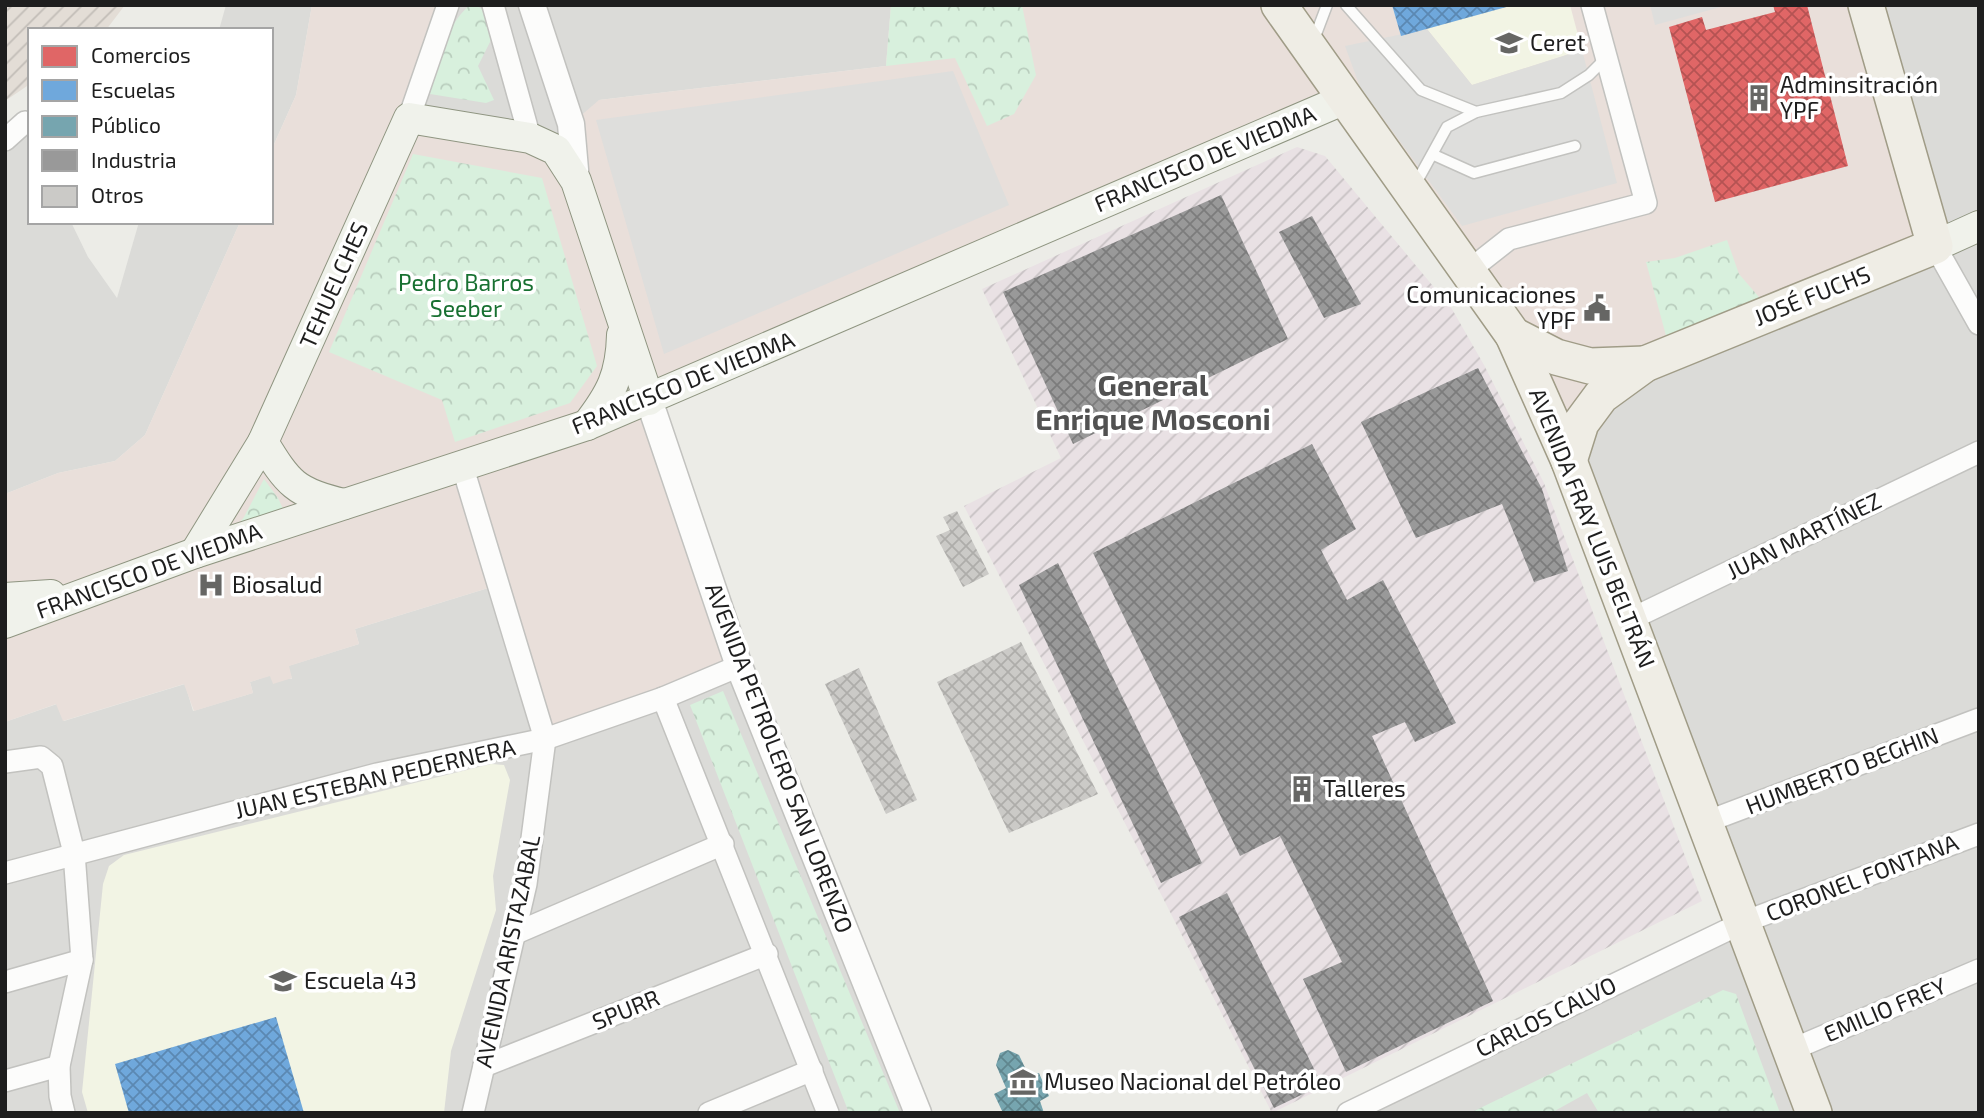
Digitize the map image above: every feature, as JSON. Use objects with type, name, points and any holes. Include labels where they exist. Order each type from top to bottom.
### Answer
[{"type":"main road","name":"AVENIDA FRAY LUIS BELTRÁN","points":[[1279,5],[1513,335],[1569,461],[1812,1109]]},
{"type":"main road","points":[[1866,5],[1935,246]]},
{"type":"main road","name":"FRANCISCO DE VIEDMA","points":[[5,623],[195,553],[587,425],[1345,99]]},
{"type":"main road","points":[[409,118],[530,138],[556,150],[576,181],[622,328],[649,400]]},
{"type":"main road","name":"TEHUELCHES","points":[[195,553],[263,442],[409,118]]},
{"type":"main road","name":"JOSÉ FUCHS","points":[[1569,461],[1581,423],[1601,396],[1645,364],[1979,226]]},
{"type":"main road","points":[[587,425],[609,397],[621,363],[622,328]]},
{"type":"main road","name":"JOSÉ FUCHS","points":[[1513,335],[1556,357],[1590,366],[1645,364]]},
{"type":"main road","points":[[263,442],[283,474],[311,496],[344,504]]},
{"type":"main road","points":[[5,598],[83,593]]},
{"type":"street","name":"TEHUELCHES","points":[[409,118],[449,5]]},
{"type":"street","points":[[493,5],[530,138]]},
{"type":"street","points":[[532,5],[571,124],[576,181]]},
{"type":"street","points":[[1467,272],[1508,239],[1646,203],[1592,5]]},
{"type":"street","points":[[5,140],[25,122]]},
{"type":"street","points":[[1935,246],[1979,324]]},
{"type":"street","name":"AVENIDA PETROLERO SAN LORENZO","points":[[649,400],[739,666],[918,1113]]},
{"type":"street","name":"JUAN MARTÍNEZ","points":[[1629,620],[1979,452]]},
{"type":"street","name":"AVENIDA ARISTAZABAL","points":[[462,465],[545,740],[527,884],[473,1113]]},
{"type":"street","name":"JUAN ESTEBAN PEDERNERA","points":[[5,873],[377,774],[545,740],[663,698],[739,666]]},
{"type":"street","points":[[663,698],[828,1113]]},
{"type":"street","name":"HUMBERTO BEGHIN","points":[[1706,822],[1979,719]]},
{"type":"street","points":[[5,762],[41,757],[52,766],[74,853],[82,960],[59,1066],[60,1096],[64,1113]]},
{"type":"street","name":"CORONEL FONTANA","points":[[1744,922],[1979,834]]},
{"type":"street","points":[[516,933],[723,844]]},
{"type":"street","name":"CARLOS CALVO","points":[[1348,1113],[1744,922]]},
{"type":"street","name":"SPURR","points":[[484,1066],[767,954]]},
{"type":"street","points":[[5,982],[82,960]]},
{"type":"street","name":"EMILIO FREY","points":[[1791,1049],[1979,970]]},
{"type":"street","points":[[5,1081],[59,1066]]},
{"type":"street","points":[[709,1113],[812,1070]]},
{"type":"lane","points":[[1310,49],[1327,5]]},
{"type":"lane","points":[[1346,5],[1421,90],[1476,112]]},
{"type":"lane","points":[[1411,192],[1434,155],[1447,127],[1476,112],[1561,93],[1589,75],[1606,58]]},
{"type":"lane","points":[[1434,155],[1474,173],[1575,146]]},
{"type":"shaded area","points":[[5,5],[125,5],[108,28],[28,28],[28,85],[5,101]]},
{"type":"shaded area","points":[[226,5],[312,5],[296,95],[273,147],[273,28],[220,28]]},
{"type":"shaded area","points":[[312,5],[448,5],[409,118],[556,150],[571,124],[599,100],[886,66],[891,5],[1866,5],[1935,246],[1645,364],[1569,461],[1513,335],[1344,99],[649,400],[739,666],[545,739],[498,585],[355,629],[359,644],[289,666],[292,678],[273,684],[270,676],[250,682],[253,693],[194,711],[184,684],[63,721],[56,704],[5,722],[5,494],[58,473],[115,461],[145,435],[239,224],[273,224],[273,147],[296,95]]},
{"type":"shaded area","points":[[448,5],[891,5],[886,66],[599,100],[576,181],[409,118]]},
{"type":"shaded area","name":"Ceret","points":[[1392,5],[1570,5],[1582,50],[1472,85],[1427,29],[1401,36]]},
{"type":"shaded area","points":[[1650,5],[1728,5],[1655,25]]},
{"type":"shaded area","points":[[1866,5],[1979,5],[1979,1113],[1348,1113],[1744,922],[1569,461]]},
{"type":"shaded area","points":[[1427,29],[1472,85],[1582,50],[1617,183],[1462,226],[1360,87],[1345,46]]},
{"type":"shaded area","points":[[953,71],[1009,205],[664,354],[596,120]]},
{"type":"shaded area","points":[[25,122],[28,129],[28,224],[72,224],[88,257],[117,298],[138,224],[239,224],[145,435],[115,461],[58,473],[5,494],[5,140]]},
{"type":"shaded area","points":[[1297,147],[1325,156],[1452,309],[1484,365],[1544,483],[1702,901],[1272,1113],[964,506],[1061,458],[982,289]]},
{"type":"shaded area","points":[[498,585],[739,666],[918,1113],[5,1113],[5,722],[57,704],[64,721],[185,684],[193,711],[253,693],[250,682],[271,675],[292,679],[288,666],[359,644],[355,629]]},
{"type":"shaded area","name":"Escuela 43","points":[[491,764],[504,765],[510,780],[493,876],[496,910],[451,1051],[444,1113],[88,1113],[82,1092],[103,884],[109,866],[124,855]]},
{"type":"green space","points":[[470,5],[476,5],[489,14],[492,38],[478,66],[494,100],[486,103],[430,94],[448,34]]},
{"type":"green space","points":[[891,5],[1022,5],[1036,75],[1014,114],[987,126],[955,58],[886,66]]},
{"type":"green space","name":"Pedro Barros Seeber","points":[[413,154],[542,178],[597,366],[570,403],[455,442],[442,400],[329,352]]},
{"type":"green space","points":[[1727,240],[1739,274],[1765,304],[1668,343],[1646,262],[1675,258]]},
{"type":"green space","points":[[264,479],[278,498],[291,526],[221,548],[244,517]]},
{"type":"green space","points":[[723,691],[900,1113],[849,1113],[690,705]]},
{"type":"green space","points":[[1723,990],[1736,994],[1780,1113],[1599,1113],[1587,1093],[1551,1113],[1470,1113]]},
{"type":"building: Comercios","name":"Adminsitración YPF","points":[[1773,5],[1807,5],[1848,166],[1715,202],[1669,27],[1702,17],[1706,30],[1775,12]]},
{"type":"building: Escuelas","points":[[1392,5],[1510,5],[1510,6],[1401,36]]},
{"type":"building: Escuelas","points":[[276,1017],[304,1113],[129,1113],[115,1064]]},
{"type":"building: Público","name":"Museo Nacional del Petróleo","points":[[1008,1050],[1019,1055],[1029,1076],[1039,1073],[1049,1096],[1040,1101],[1044,1113],[1003,1113],[994,1094],[1006,1088],[996,1065],[1000,1053]]},
{"type":"building: Industria","points":[[1221,195],[1288,339],[1073,444],[1003,292]]},
{"type":"building: Industria","points":[[1312,216],[1361,304],[1324,318],[1279,232]]},
{"type":"building: Industria","points":[[1478,368],[1542,489],[1568,571],[1534,582],[1502,504],[1416,538],[1361,422]]},
{"type":"building: Industria","name":"Talleres","points":[[1312,444],[1356,529],[1321,550],[1347,600],[1383,580],[1456,723],[1415,742],[1405,722],[1372,736],[1493,1001],[1346,1072],[1303,979],[1342,962],[1280,836],[1240,856],[1093,553]]},
{"type":"building: Industria","points":[[1058,563],[1202,863],[1161,883],[1019,585]]},
{"type":"building: Industria","points":[[1227,893],[1322,1085],[1274,1108],[1179,917]]},
{"type":"building: Otros","points":[[957,511],[989,574],[963,587],[936,536],[950,530],[943,517]]},
{"type":"building: Otros","points":[[1021,642],[1098,794],[1009,833],[937,682]]},
{"type":"building: Otros","points":[[859,668],[917,800],[886,814],[825,684]]},
{"type":"place","name":"Ceret","points":[[1509,43]]},
{"type":"place","name":"Adminsitración YPF","points":[[1759,98]]},
{"type":"place","name":"Comunicaciones YPF","points":[[1597,308]]},
{"type":"place","name":"Biosalud","points":[[211,585]]},
{"type":"place","name":"Talleres","points":[[1302,789]]},
{"type":"place","name":"Escuela 43","points":[[283,981]]},
{"type":"place","name":"Museo Nacional del Petróleo","points":[[1023,1082]]},
{"type":"district","name":"General Enrique Mosconi","points":[[1153,403]]}]
